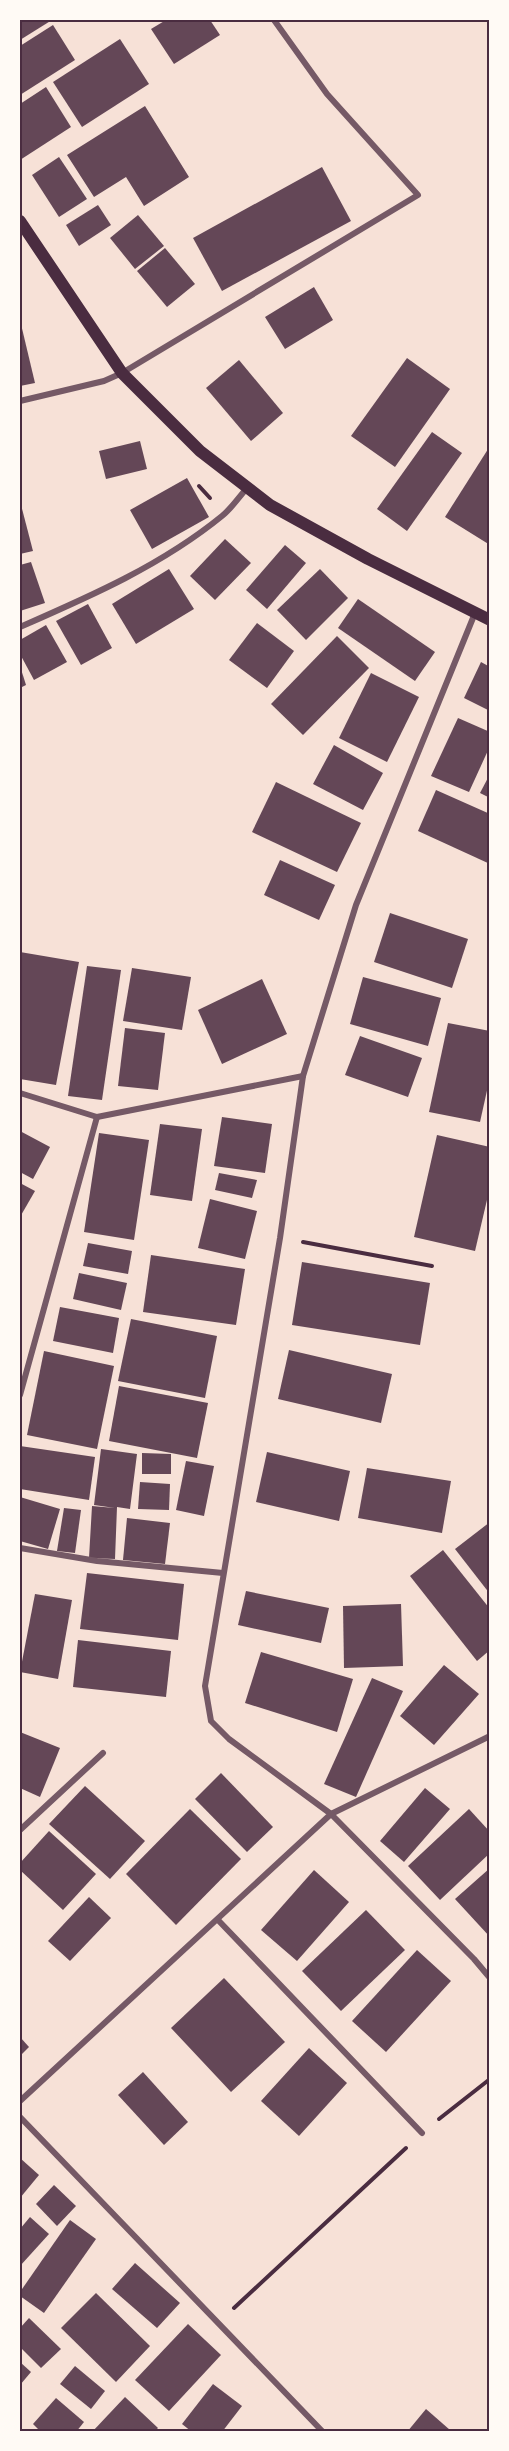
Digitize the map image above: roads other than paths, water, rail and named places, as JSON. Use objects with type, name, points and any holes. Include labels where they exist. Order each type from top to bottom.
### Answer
[{"type":"main road","points":[[20,221],[122,373],[200,451],[270,505],[368,560],[489,620]]},
{"type":"street","points":[[20,401],[104,381],[122,373],[418,195],[327,93],[274,20]]},
{"type":"street","points":[[20,627],[111,586],[170,554],[224,514],[247,488]]},
{"type":"street","points":[[475,613],[356,905],[303,1076],[280,1238],[206,1686],[211,1720],[229,1739],[331,1814],[474,1959],[489,1978]]},
{"type":"street","points":[[20,1093],[98,1117],[303,1076]]},
{"type":"street","points":[[20,1395],[98,1117]]},
{"type":"street","points":[[20,1548],[97,1561],[223,1573]]},
{"type":"street","points":[[20,2101],[331,1814],[489,1736]]},
{"type":"street","points":[[20,1830],[103,1753]]},
{"type":"street","points":[[218,1920],[422,2133]]},
{"type":"street","points":[[20,2117],[323,2432]]}]
